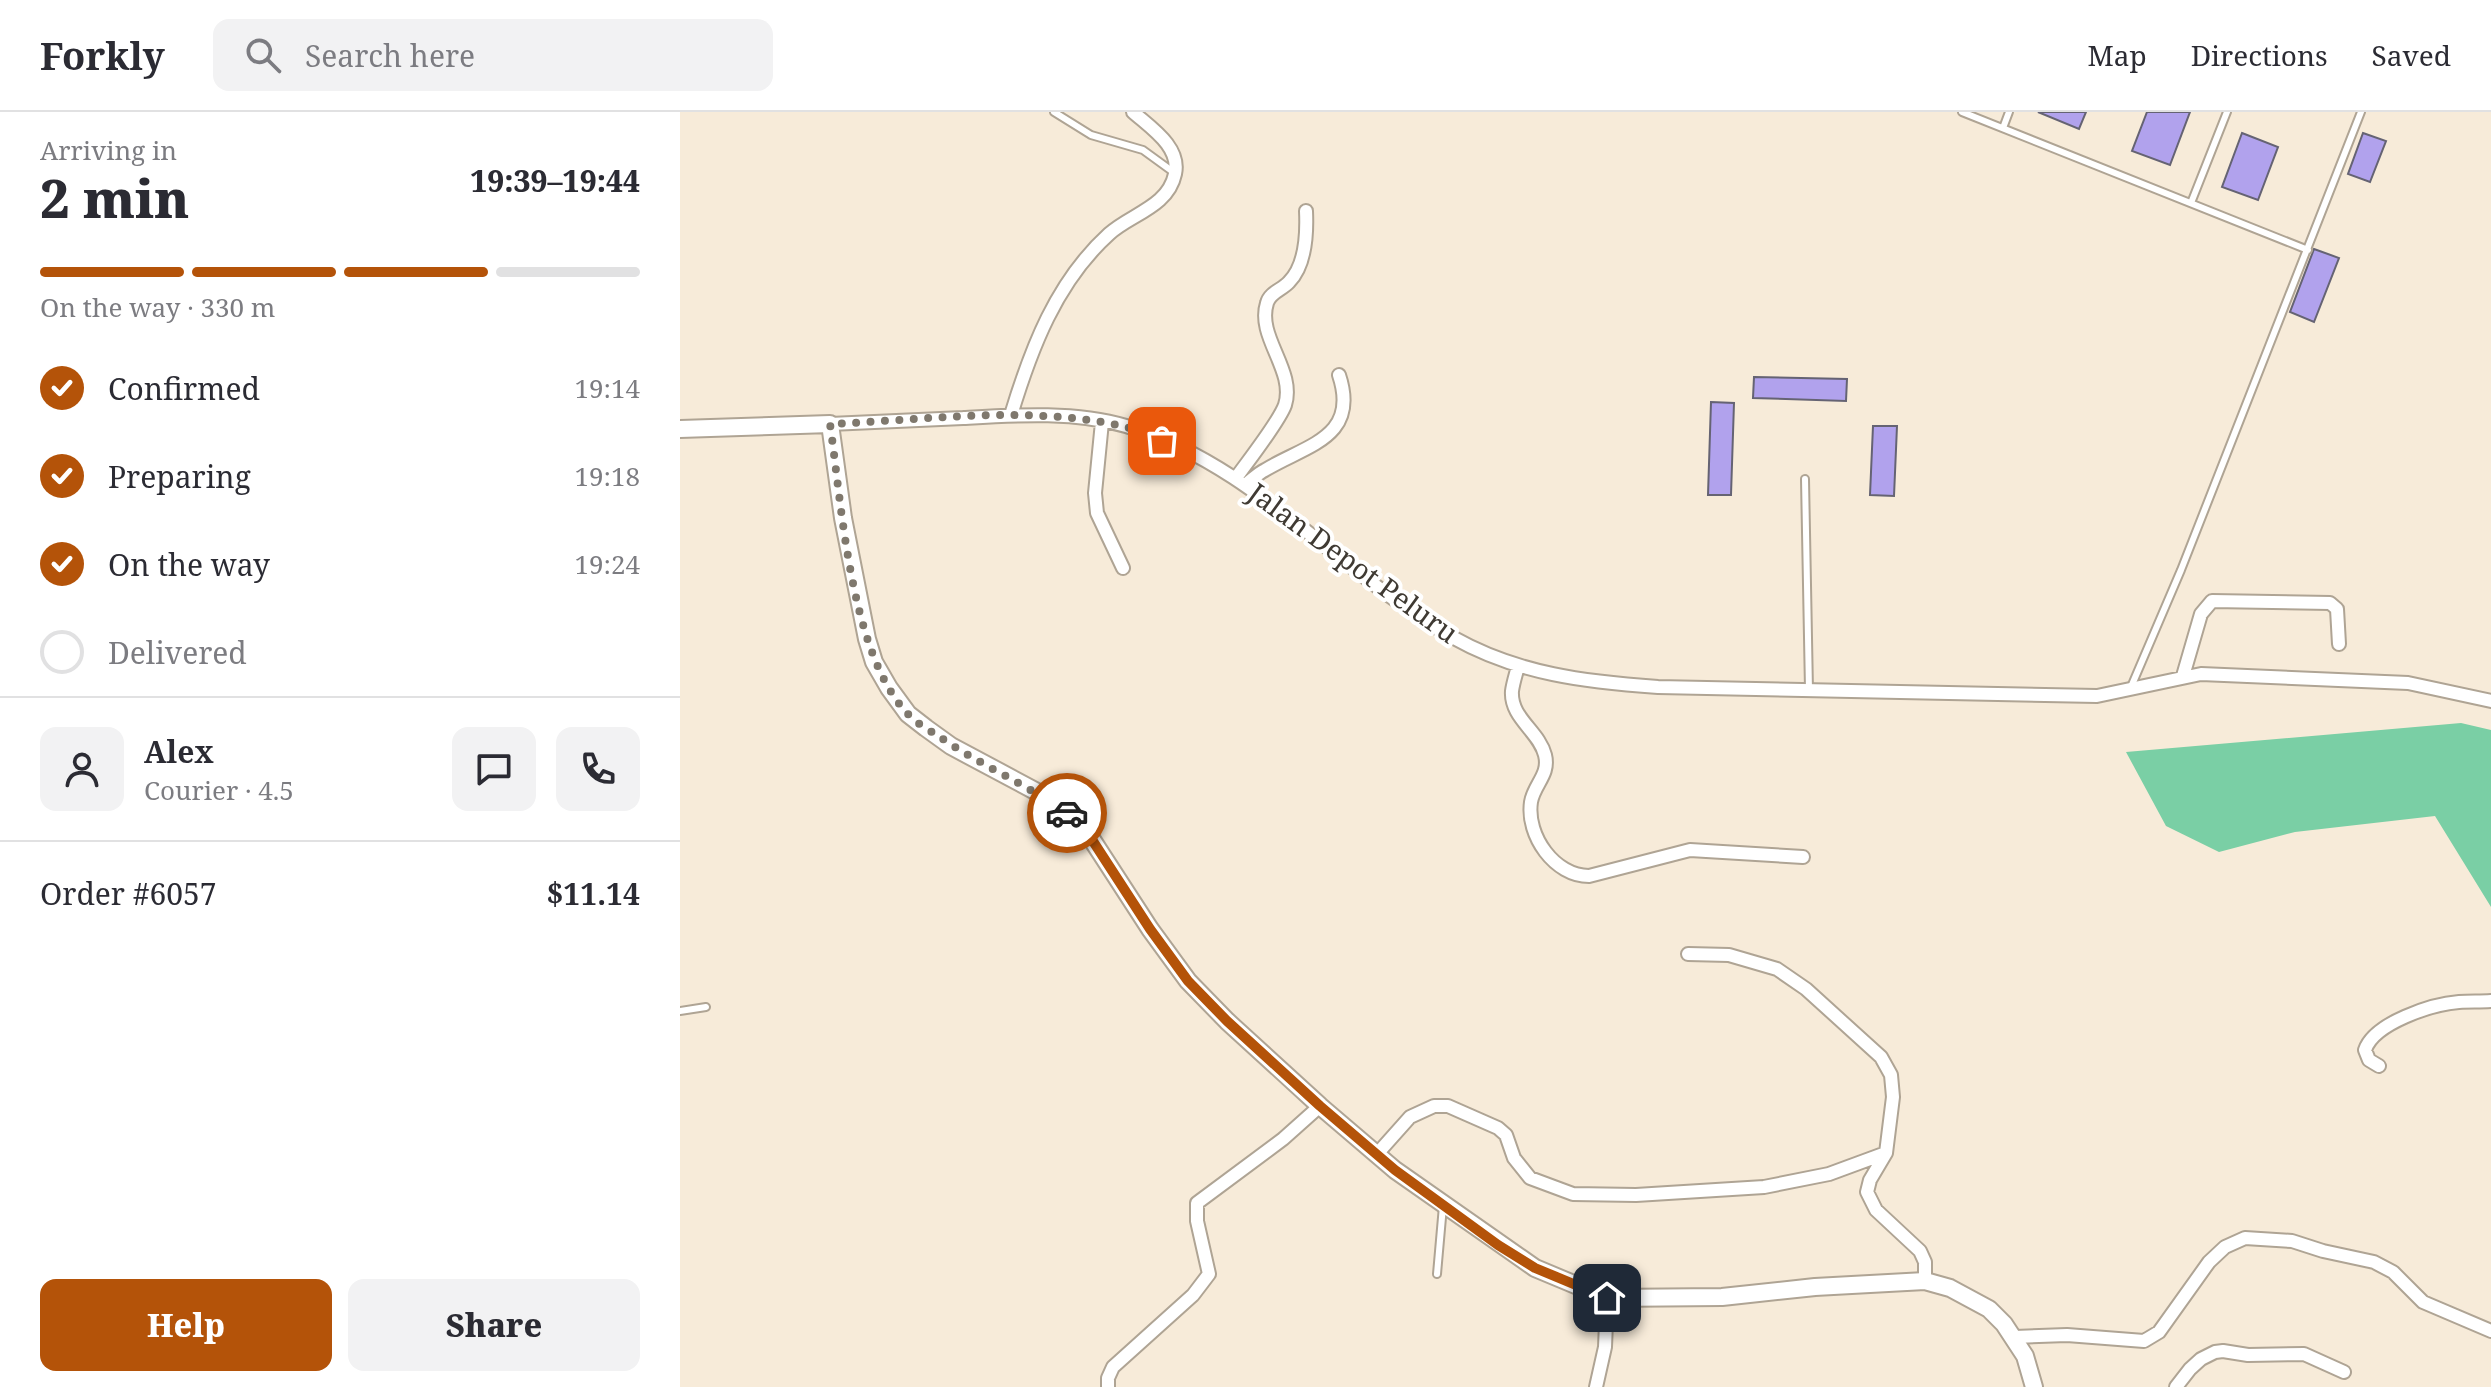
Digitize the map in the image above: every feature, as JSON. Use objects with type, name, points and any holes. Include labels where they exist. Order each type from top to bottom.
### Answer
[{"type":"street","points":[[1011,415],[1027,364],[1055,303],[1074,273],[1112,232],[1161,201],[1176,174],[1176,157],[1164,140],[1133,112]]},
{"type":"street","points":[[1241,482],[1284,407],[1287,383],[1272,344],[1266,309],[1270,295],[1294,275],[1305,248],[1306,211]]},
{"type":"street","points":[[1241,482],[1297,455],[1332,431],[1344,412],[1345,398],[1339,375]]},
{"type":"street","name":"Jalan Depot Peluru","points":[[680,429],[1011,415],[1060,416],[1125,426],[1162,441],[1241,482],[1406,608],[1456,639],[1518,666],[1588,682],[1658,687],[2097,696],[2201,674],[2400,682],[2491,701]]},
{"type":"street","points":[[1102,422],[1095,493],[1097,513],[1123,568]]},
{"type":"street","points":[[830,424],[843,518],[867,639],[874,662],[908,714],[938,737],[1039,793],[1071,816],[1087,832],[1188,981],[1227,1021],[1377,1154],[1443,1205],[1535,1268],[1607,1298],[1722,1297],[1925,1281],[1950,1288],[1989,1309],[2015,1337],[2025,1356],[2034,1387]]},
{"type":"street","points":[[2183,676],[2201,614],[2212,601],[2330,603],[2337,609],[2339,644]]},
{"type":"street","points":[[1518,666],[1512,691],[1513,705],[1542,745],[1547,764],[1532,799],[1530,815],[1534,831],[1547,853],[1568,872],[1575,876],[1589,876],[1690,850],[1803,857]]},
{"type":"street","points":[[1688,954],[1729,955],[1777,969],[1817,998],[1881,1057],[1891,1075],[1893,1087],[1886,1153],[1867,1186],[1869,1200],[1920,1251],[1925,1262],[1925,1281]]},
{"type":"street","points":[[2379,1066],[2369,1060],[2365,1050],[2367,1043],[2391,1022],[2456,1002],[2491,1001]]},
{"type":"street","points":[[1108,1387],[1113,1367],[1193,1295],[1209,1274],[1197,1221],[1197,1203],[1272,1148],[1320,1106]]},
{"type":"street","points":[[1377,1154],[1410,1117],[1434,1106],[1448,1106],[1498,1128],[1506,1135],[1514,1158],[1530,1178],[1573,1194],[1636,1195],[1764,1187],[1829,1174],[1886,1153]]},
{"type":"street","points":[[2015,1337],[2067,1335],[2144,1341],[2151,1338],[2159,1332],[2209,1262],[2225,1247],[2245,1238],[2292,1241],[2374,1262],[2393,1272],[2423,1302],[2491,1331]]},
{"type":"street","points":[[1596,1387],[1605,1347],[1607,1298]]},
{"type":"street","points":[[2176,1387],[2201,1359],[2223,1351],[2248,1355],[2304,1354],[2344,1372]]},
{"type":"lane","points":[[1054,112],[1091,135],[1143,150],[1176,174]]},
{"type":"lane","points":[[1962,112],[2308,250]]},
{"type":"lane","points":[[2003,128],[2009,112]]},
{"type":"lane","points":[[2191,203],[2227,112]]},
{"type":"lane","points":[[2129,690],[2181,570],[2361,112]]},
{"type":"lane","points":[[1805,479],[1809,690]]},
{"type":"lane","points":[[680,1011],[706,1007]]},
{"type":"lane","points":[[1437,1274],[1443,1205]]},
{"type":"green space","points":[[2461,723],[2491,730],[2491,907],[2435,816],[2295,832],[2219,852],[2166,826],[2126,752]]},
{"type":"building","points":[[2038,112],[2086,112],[2079,129]]},
{"type":"building","points":[[2147,112],[2190,112],[2170,165],[2132,151]]},
{"type":"building","points":[[2242,133],[2278,147],[2258,200],[2222,187]]},
{"type":"building","points":[[2363,133],[2386,141],[2370,182],[2348,174]]},
{"type":"building","points":[[2314,249],[2339,258],[2314,322],[2290,312]]},
{"type":"building","points":[[1754,377],[1847,379],[1846,401],[1753,398]]},
{"type":"building","points":[[1711,402],[1734,403],[1731,495],[1708,495]]},
{"type":"building","points":[[1873,426],[1897,426],[1894,496],[1870,495]]},
{"type":"way so far","points":[[1067,813],[1039,793],[951,746],[908,714],[889,688],[874,662],[867,639],[843,518],[830,424],[1011,415],[1060,416],[1125,426],[1162,441]]},
{"type":"route","points":[[1067,813],[1087,832],[1188,981],[1320,1106],[1395,1170],[1498,1245],[1535,1268],[1607,1298]]}]
